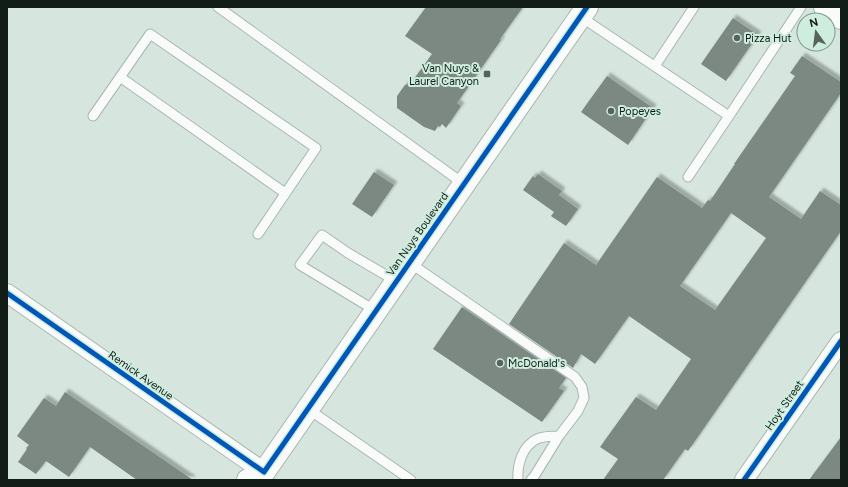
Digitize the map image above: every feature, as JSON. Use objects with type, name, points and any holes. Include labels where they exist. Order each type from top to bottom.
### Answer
[{"type":"main road","points":[[825,7],[841,18]]},
{"type":"main road","name":"Van Nuys Boulevard","points":[[262,477],[396,281],[584,12]]},
{"type":"street","name":"Remick Avenue","points":[[7,293],[262,477]]},
{"type":"street","name":"Hoyt Street","points":[[744,480],[841,341]]},
{"type":"lane","points":[[218,7],[464,184]]},
{"type":"lane","points":[[655,66],[694,7]]},
{"type":"lane","points":[[688,177],[801,7]]},
{"type":"lane","points":[[584,12],[655,66],[729,116]]},
{"type":"lane","points":[[92,116],[150,34],[316,148],[258,234]]},
{"type":"lane","points":[[120,77],[285,193]]},
{"type":"lane","points":[[376,311],[300,265],[322,235],[348,253],[396,281]]},
{"type":"lane","points":[[410,263],[575,377],[582,387],[584,398],[578,411],[559,436],[531,480]]},
{"type":"lane","points":[[308,409],[411,480]]},
{"type":"lane","points":[[518,480],[518,466],[522,454],[528,445],[537,439],[559,436]]},
{"type":"building","points":[[426,7],[523,7],[457,103],[461,106],[446,128],[442,124],[440,127],[438,126],[435,131],[424,127],[397,108],[397,96],[405,85],[411,83],[432,54],[405,36]]},
{"type":"building","points":[[733,18],[758,35],[726,81],[701,64]]},
{"type":"building","points":[[802,56],[841,82],[841,93],[769,197],[801,219],[820,191],[841,205],[841,231],[688,451],[685,449],[663,480],[603,480],[618,459],[600,447],[636,397],[656,410],[691,359],[629,316],[595,364],[581,354],[573,368],[509,324],[564,243],[596,265],[657,177],[702,208],[708,200],[710,201],[795,76],[790,73]],"holes":[[[731,213],[766,238],[715,310],[680,286]]]},
{"type":"building","points":[[607,76],[653,108],[628,145],[581,112]]},
{"type":"building","points":[[374,172],[394,185],[372,217],[352,204]]},
{"type":"building","points":[[538,174],[562,191],[559,195],[578,209],[566,226],[551,216],[554,212],[523,190],[533,176],[535,178]]},
{"type":"building","name":"McDonald's","points":[[462,307],[566,378],[559,388],[564,391],[542,422],[433,349]]},
{"type":"building","points":[[65,392],[193,480],[137,480],[90,447],[69,477],[46,461],[36,474],[18,462],[29,445],[17,436],[44,398],[56,406]]},
{"type":"building","points":[[841,437],[841,480],[809,480]]},
{"type":"cycle path","points":[[7,293],[264,472],[587,7]]},
{"type":"cycle path","points":[[744,480],[841,341]]},
{"type":"place","name":"Pizza Hut","points":[[737,38]]},
{"type":"place","name":"Van Nuys & Laurel Canyon","points":[[487,74]]},
{"type":"place","name":"Popeyes","points":[[611,111]]},
{"type":"place","name":"McDonald's","points":[[500,363]]}]
